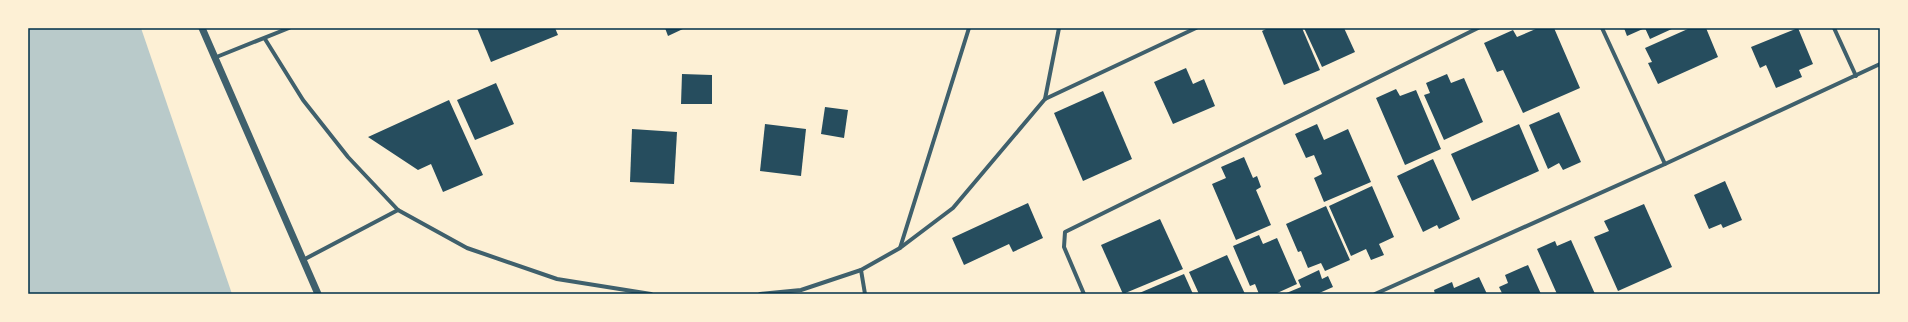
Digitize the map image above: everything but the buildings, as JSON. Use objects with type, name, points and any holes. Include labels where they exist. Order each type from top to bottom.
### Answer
[{"type":"street","points":[[202,28],[318,294]]},
{"type":"street","points":[[214,58],[265,39],[289,28]]},
{"type":"street","points":[[900,248],[970,28]]},
{"type":"street","points":[[1045,99],[1059,28]]},
{"type":"street","points":[[760,294],[801,290],[861,270],[900,248],[953,208],[1045,99],[1196,28]]},
{"type":"street","points":[[1084,294],[1064,247],[1065,232],[1478,28]]},
{"type":"street","points":[[1602,28],[1666,164]]},
{"type":"street","points":[[1834,28],[1856,76]]},
{"type":"street","points":[[265,39],[304,100],[348,158],[398,210],[467,248],[556,279],[651,294]]},
{"type":"street","points":[[1375,294],[1666,164],[1880,64]]},
{"type":"street","points":[[303,260],[398,210]]},
{"type":"street","points":[[861,270],[865,294]]},
{"type":"shaded area","points":[[141,28],[232,294],[28,294],[28,29]]}]
